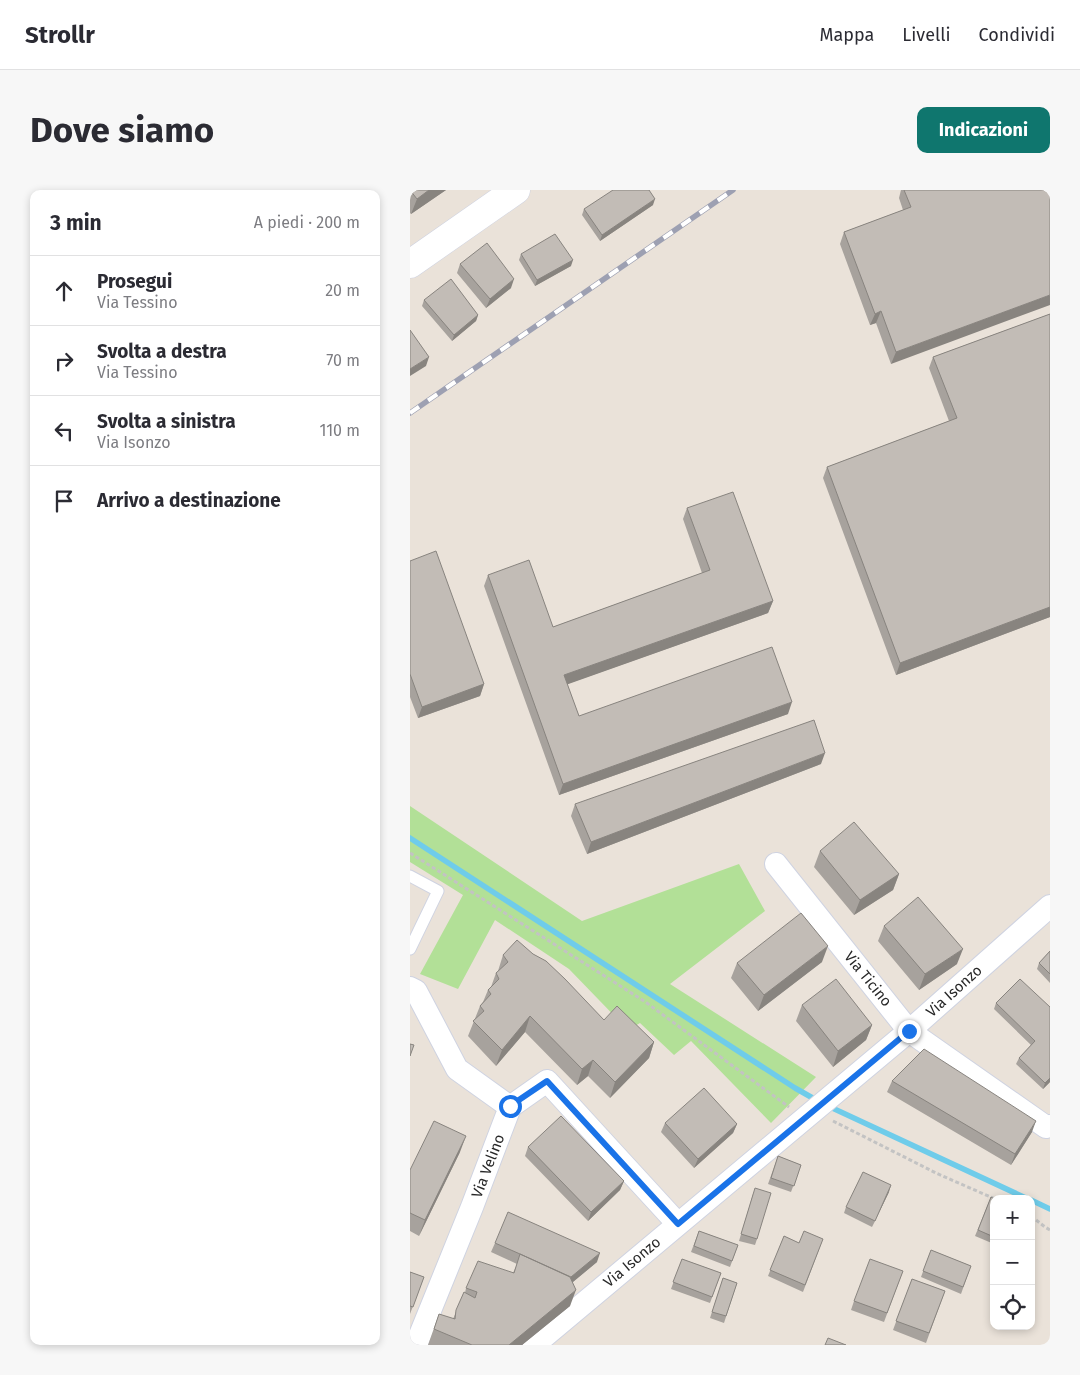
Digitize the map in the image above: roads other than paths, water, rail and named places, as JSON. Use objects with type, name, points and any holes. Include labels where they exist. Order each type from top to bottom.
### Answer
[{"type":"main road","points":[[411,261],[516,190]]},
{"type":"street","name":"Via Ticino","points":[[776,864],[909,1031],[1046,1127],[1050,1126]]},
{"type":"street","name":"Via Isonzo","points":[[534,1345],[909,1031],[1050,906]]},
{"type":"street","points":[[410,988],[416,991],[457,1068],[510,1106],[547,1081],[678,1224]]},
{"type":"street","name":"Via Velino","points":[[416,1345],[472,1207],[510,1106]]},
{"type":"lane","points":[[410,876],[438,891],[410,949]]},
{"type":"waterway","points":[[410,838],[795,1088],[818,1101]]},
{"type":"waterway","points":[[828,1106],[1019,1195]]},
{"type":"waterway","points":[[1035,1202],[1050,1209]]},
{"type":"railway","points":[[410,413],[733,190]]}]
